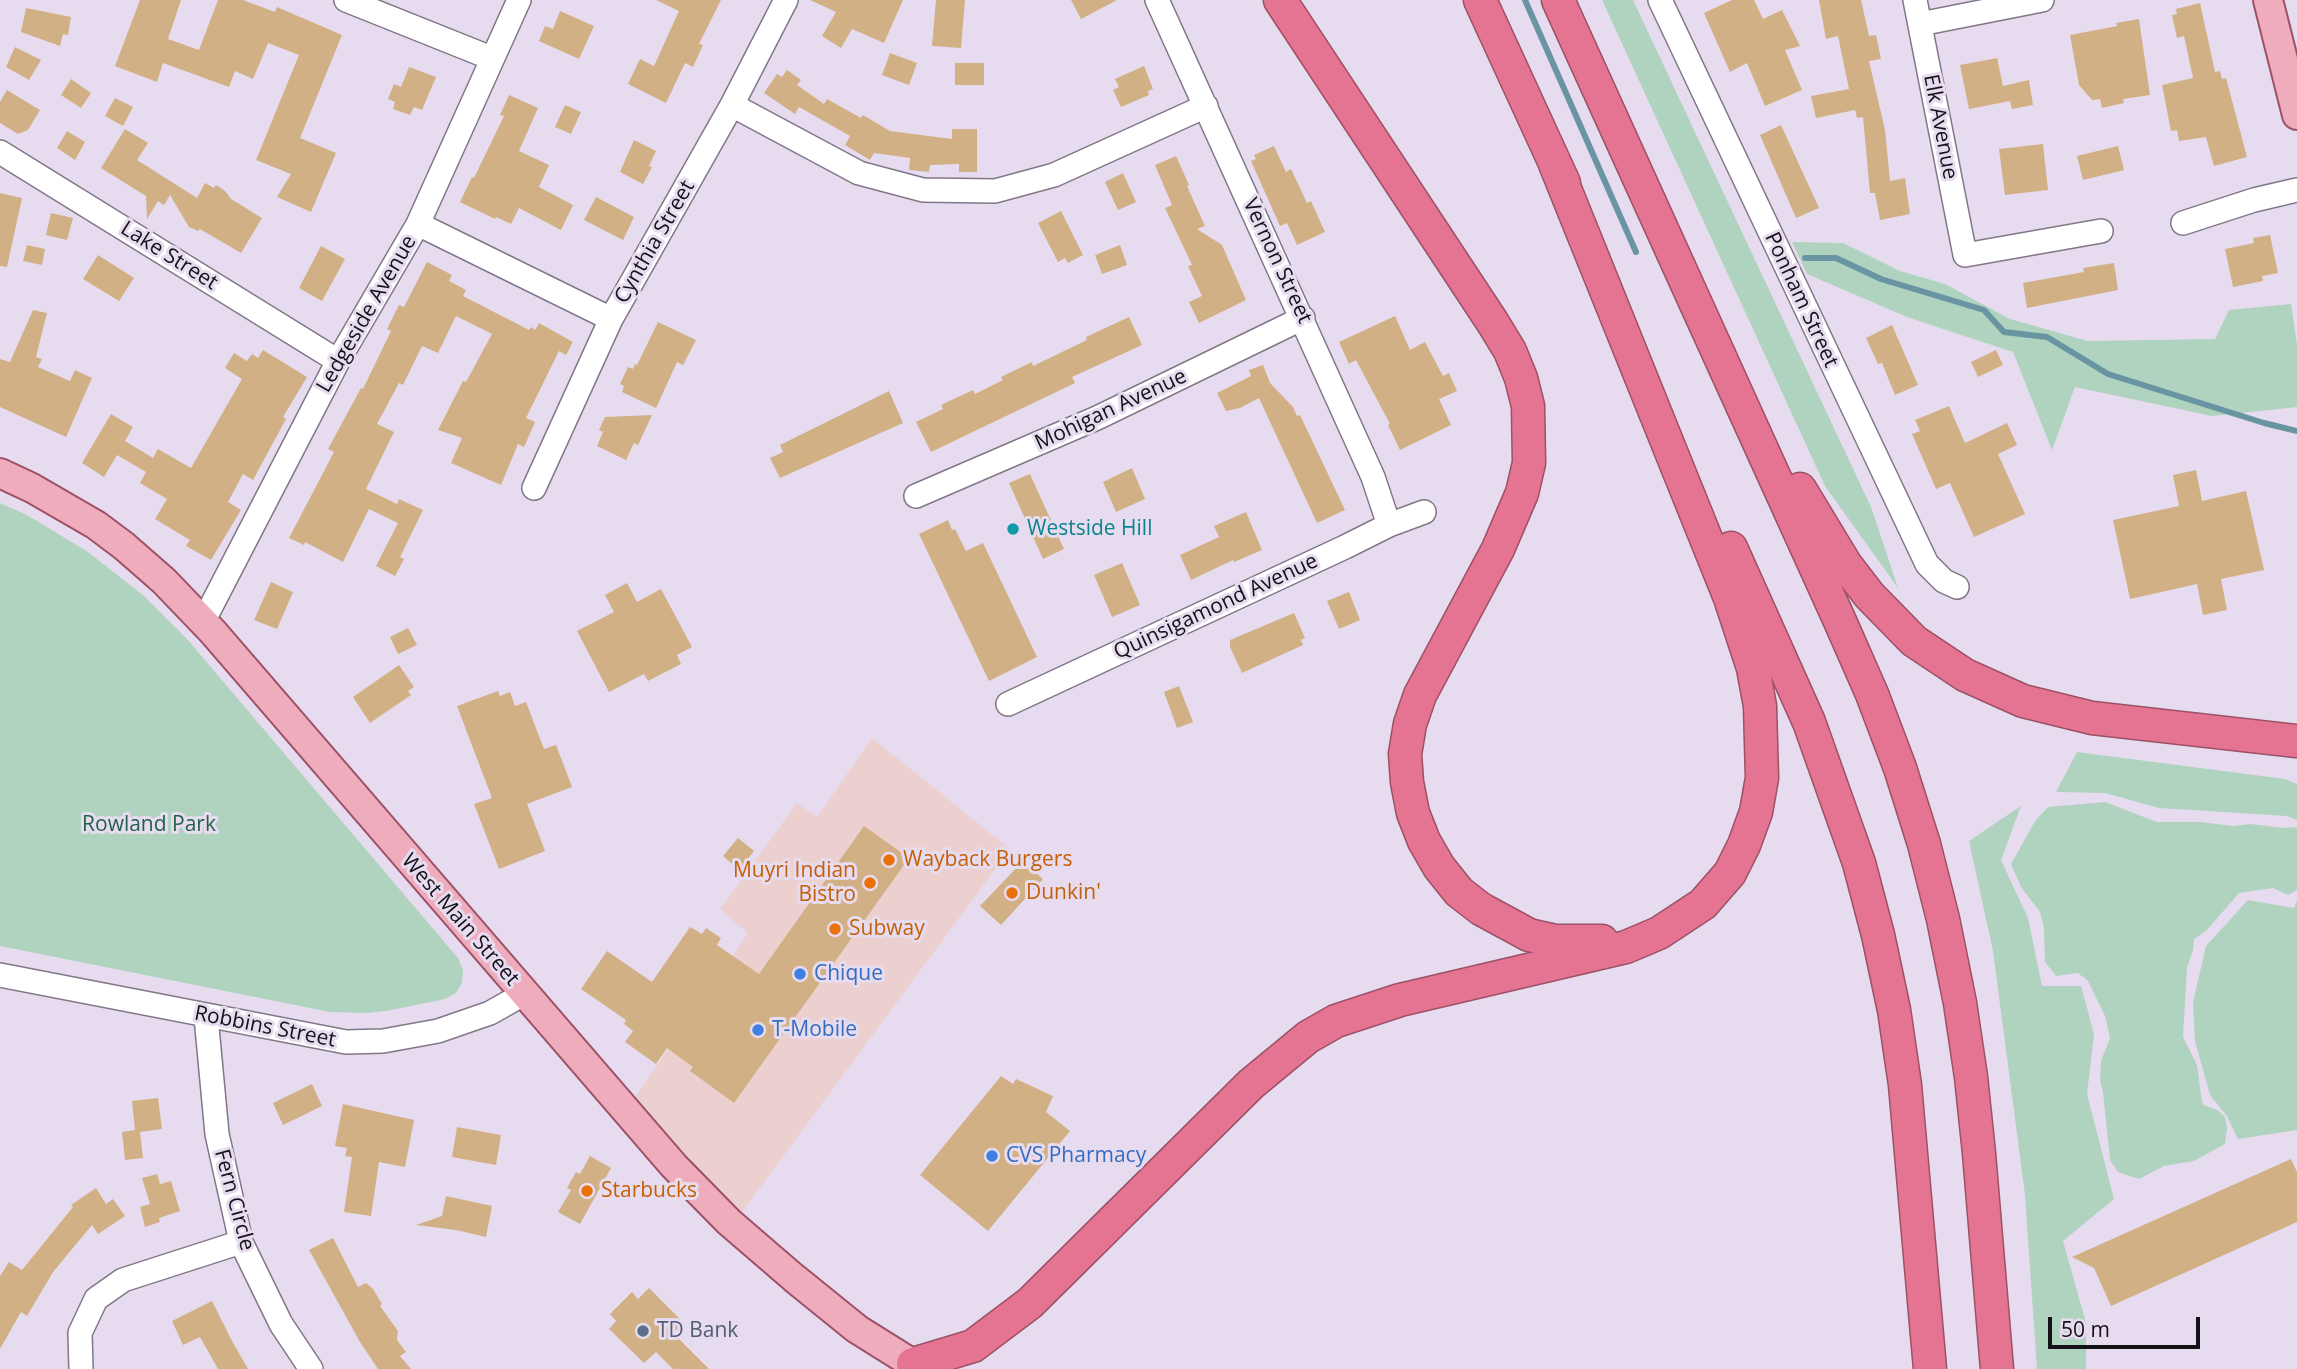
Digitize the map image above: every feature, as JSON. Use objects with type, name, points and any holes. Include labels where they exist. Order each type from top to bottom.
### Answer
[{"type":"highway","points":[[1280,0],[1493,323],[1510,351],[1528,406],[1529,463],[1522,492],[1498,549],[1420,695],[1410,724],[1405,754],[1406,782],[1413,813],[1424,841],[1439,867],[1459,892],[1505,924],[1538,937],[1556,941],[1591,942],[1622,939],[1656,930],[1703,904]]},
{"type":"highway","points":[[1480,0],[1809,722],[1859,863],[1884,960],[1905,1084],[1930,1369]]},
{"type":"highway","points":[[1558,0],[1872,694],[1900,768],[1924,844],[1943,919],[1971,1077],[1997,1369]]},
{"type":"highway","points":[[913,1367],[973,1346],[1030,1303],[1251,1084],[1308,1037],[1335,1021],[1399,1000],[1626,947],[1659,933],[1703,904],[1730,873],[1756,812],[1762,778],[1760,706],[1753,668],[1730,598],[1555,164]]},
{"type":"highway","points":[[1707,327],[1846,565],[1892,620],[1939,659],[1993,689],[2057,710],[2128,723],[2297,741]]},
{"type":"main road","points":[[2268,0],[2290,62],[2297,115]]},
{"type":"main road","name":"West Main Street","points":[[0,473],[69,508],[145,563],[203,622],[650,1140],[729,1222],[850,1324],[913,1367]]},
{"type":"street","points":[[346,0],[491,58]]},
{"type":"street","name":"Ledgeside Avenue","points":[[203,622],[338,361],[418,224],[519,0]]},
{"type":"street","name":"Cynthia Street","points":[[534,488],[611,319],[732,105],[786,0]]},
{"type":"street","name":"Vernon Street","points":[[1157,0],[1303,318],[1373,477],[1389,525]]},
{"type":"street","name":"Ponham Street","points":[[1660,0],[1927,564],[1944,581],[1957,587]]},
{"type":"street","name":"Elk Avenue","points":[[1915,0],[1965,255],[2101,231]]},
{"type":"street","points":[[1920,24],[2042,0]]},
{"type":"street","points":[[732,105],[859,173],[923,190],[995,191],[1054,175],[1206,106]]},
{"type":"street","name":"Lake Street","points":[[0,152],[338,361]]},
{"type":"street","points":[[2183,223],[2254,200],[2297,190]]},
{"type":"street","points":[[418,224],[611,319]]},
{"type":"street","name":"Mohigan Avenue","points":[[916,496],[1097,418],[1303,318]]},
{"type":"street","name":"Quinsigamond Avenue","points":[[1008,704],[1345,548],[1389,525],[1424,512]]},
{"type":"street","name":"Robbins Street","points":[[0,975],[336,1042],[370,1042],[410,1037],[465,1023],[500,1008],[522,992]]},
{"type":"street","name":"Fern Circle","points":[[206,1017],[217,1133],[241,1242],[281,1324],[311,1369]]},
{"type":"street","points":[[81,1369],[80,1333],[96,1299],[123,1280],[241,1242]]},
{"type":"shaded area","points":[[872,738],[1010,849],[734,1223],[624,1113],[748,933],[720,909],[797,803],[817,817]]},
{"type":"green space","points":[[1602,0],[1633,0],[1871,507],[1898,588],[1825,486]]},
{"type":"green space","points":[[1792,242],[1843,243],[1900,271],[1945,284],[2010,319],[2088,341],[2215,339],[2229,310],[2291,304],[2297,345],[2297,407],[2212,416],[2075,387],[2052,450],[2013,352],[1907,317],[1807,274]]},
{"type":"green space","name":"Rowland Park","points":[[0,503],[27,515],[88,552],[144,596],[187,639],[458,958],[463,970],[462,983],[456,993],[445,999],[386,1011],[330,1012],[0,946]]},
{"type":"green space","points":[[2077,752],[2285,779],[2297,784],[2297,820],[2287,816],[2159,808],[2105,793],[2056,792]]},
{"type":"green space","points":[[2105,802],[2157,822],[2297,827],[2297,889],[2288,895],[2273,888],[2239,893],[2206,931],[2194,939],[2187,968],[2183,1037],[2197,1065],[2202,1102],[2225,1117],[2225,1144],[2194,1161],[2164,1166],[2139,1179],[2118,1172],[2110,1160],[2100,1081],[2101,1061],[2110,1038],[2105,1016],[2088,981],[2078,973],[2056,976],[2045,962],[2044,927],[2040,912],[2021,887],[2011,864],[2035,821],[2048,807]]},
{"type":"green space","points":[[2021,806],[2001,860],[2028,918],[2042,986],[2081,986],[2094,1034],[2087,1094],[2114,1199],[2063,1241],[2086,1323],[2086,1369],[2037,1369],[2025,1195],[1993,951],[1969,841]]},
{"type":"green space","points":[[2248,900],[2294,908],[2297,901],[2297,1130],[2238,1139],[2227,1116],[2210,1095],[2195,1041],[2193,1002],[2206,946]]},
{"type":"building","points":[[140,0],[181,0],[168,39],[199,50],[218,0],[243,0],[275,12],[277,7],[342,35],[300,138],[336,153],[311,212],[277,197],[291,174],[256,160],[299,55],[268,43],[253,79],[235,71],[229,87],[163,63],[157,82],[115,66]]},
{"type":"building","points":[[656,0],[721,0],[699,44],[703,45],[693,67],[685,63],[666,103],[628,84],[640,59],[654,66],[679,11]]},
{"type":"building","points":[[810,0],[903,0],[884,43],[852,29],[841,48],[822,36],[836,12]]},
{"type":"building","points":[[936,0],[965,0],[961,48],[932,46]]},
{"type":"building","points":[[1071,0],[1117,0],[1081,19]]},
{"type":"building","points":[[1732,0],[1754,0],[1763,19],[1782,10],[1800,46],[1785,50],[1802,90],[1765,106],[1747,63],[1730,72],[1704,13]]},
{"type":"building","points":[[1819,0],[1861,0],[1869,36],[1876,35],[1881,59],[1869,61],[1885,130],[1890,181],[1905,178],[1910,214],[1880,220],[1875,193],[1870,193],[1863,117],[1857,118],[1855,110],[1816,118],[1811,96],[1849,89],[1838,36],[1826,39]]},
{"type":"building","points":[[2200,3],[2215,72],[2220,71],[2222,79],[2226,78],[2247,157],[2214,166],[2206,137],[2179,141],[2177,130],[2171,131],[2162,85],[2193,78],[2184,36],[2177,38],[2172,15],[2177,14],[2176,9]]},
{"type":"building","points":[[26,8],[71,17],[68,35],[63,34],[60,46],[21,32]]},
{"type":"building","points":[[560,11],[594,26],[579,59],[539,41],[545,26],[553,29]]},
{"type":"building","points":[[2139,19],[2150,95],[2123,99],[2124,103],[2102,108],[2100,99],[2092,100],[2079,85],[2070,35]]},
{"type":"building","points":[[15,47],[41,60],[29,80],[6,67]]},
{"type":"building","points":[[890,53],[917,63],[909,85],[882,75]]},
{"type":"building","points":[[1997,58],[2003,86],[2029,80],[2033,105],[2012,109],[2010,101],[1969,109],[1960,65]]},
{"type":"building","points":[[955,63],[984,63],[984,85],[955,85]]},
{"type":"building","points":[[1144,66],[1153,89],[1148,91],[1149,95],[1121,107],[1113,90],[1119,87],[1115,79]]},
{"type":"building","points":[[409,67],[436,77],[422,110],[414,107],[410,115],[393,109],[395,102],[388,99],[394,84],[401,87]]},
{"type":"building","points":[[787,70],[801,80],[797,85],[824,104],[827,99],[890,131],[952,139],[952,129],[977,129],[977,172],[959,172],[959,164],[930,165],[929,172],[909,170],[910,158],[874,153],[870,160],[845,145],[850,136],[799,107],[795,114],[764,93],[777,74],[782,77]]},
{"type":"building","points":[[71,79],[91,93],[81,108],[61,95]]},
{"type":"building","points":[[7,90],[40,110],[28,130],[18,134],[0,123],[0,102]]},
{"type":"building","points":[[509,95],[538,108],[519,151],[549,165],[539,187],[573,205],[561,230],[519,208],[511,224],[460,202],[504,116],[500,115]]},
{"type":"building","points":[[115,98],[133,107],[123,126],[105,116]]},
{"type":"building","points":[[565,105],[581,112],[571,134],[555,127]]},
{"type":"building","points":[[1781,125],[1819,208],[1796,218],[1760,135]]},
{"type":"building","points":[[125,129],[148,143],[137,160],[197,198],[205,183],[214,188],[216,185],[231,199],[262,218],[241,253],[200,229],[198,231],[189,227],[170,195],[164,205],[158,201],[147,219],[146,196],[101,168]]},
{"type":"building","points":[[67,131],[85,142],[75,160],[57,148]]},
{"type":"building","points":[[634,140],[656,151],[649,166],[652,167],[643,184],[620,172]]},
{"type":"building","points":[[2043,144],[2048,190],[2005,195],[1999,149]]},
{"type":"building","points":[[1274,146],[1286,172],[1291,169],[1307,203],[1311,201],[1325,232],[1297,245],[1287,223],[1280,226],[1251,161],[1256,159],[1254,155]]},
{"type":"building","points":[[2118,146],[2124,170],[2083,180],[2077,156]]},
{"type":"building","points":[[1176,156],[1205,226],[1197,229],[1222,245],[1246,300],[1199,323],[1189,302],[1202,296],[1188,266],[1192,265],[1165,208],[1172,205],[1155,165]]},
{"type":"building","points":[[1123,173],[1136,202],[1118,210],[1105,182]]},
{"type":"building","points":[[0,193],[22,198],[7,267],[0,266]]},
{"type":"building","points":[[596,197],[634,217],[623,240],[584,220]]},
{"type":"building","points":[[1061,211],[1083,255],[1068,263],[1065,258],[1058,262],[1038,223]]},
{"type":"building","points":[[51,213],[73,218],[67,240],[46,235]]},
{"type":"building","points":[[2270,235],[2278,273],[2262,276],[2263,281],[2233,287],[2225,249],[2254,243],[2253,238]]},
{"type":"building","points":[[27,245],[45,249],[42,265],[23,261]]},
{"type":"building","points":[[1120,245],[1127,265],[1102,274],[1095,255]]},
{"type":"building","points":[[321,246],[345,259],[322,301],[299,288]]},
{"type":"building","points":[[98,255],[134,278],[119,301],[83,279]]},
{"type":"building","points":[[427,262],[452,275],[449,281],[466,290],[463,296],[529,330],[531,327],[535,330],[539,323],[573,342],[566,355],[559,351],[526,418],[535,422],[524,447],[518,444],[501,485],[451,463],[462,438],[438,430],[463,381],[466,382],[492,334],[456,316],[438,353],[422,346],[403,385],[399,383],[377,424],[394,432],[366,489],[397,504],[399,499],[423,510],[400,557],[404,559],[395,576],[376,566],[398,523],[369,509],[343,562],[305,542],[304,545],[289,538],[334,452],[328,449],[361,388],[363,389],[391,331],[387,329],[399,305],[404,307]]},
{"type":"building","points":[[2114,263],[2118,290],[2027,308],[2023,283],[2084,272],[2083,268]]},
{"type":"building","points":[[33,310],[47,313],[36,357],[42,359],[38,367],[70,381],[75,370],[92,378],[66,437],[0,407],[0,359],[10,362]]},
{"type":"building","points":[[1395,316],[1410,350],[1425,342],[1443,376],[1449,373],[1457,391],[1439,399],[1451,425],[1400,450],[1388,425],[1390,424],[1356,360],[1349,364],[1339,342]]},
{"type":"building","points":[[1129,317],[1142,345],[1072,377],[1075,383],[931,452],[916,422],[943,409],[941,405],[973,390],[975,394],[1003,380],[1001,377],[1032,362],[1033,366]]},
{"type":"building","points":[[658,322],[696,340],[683,365],[677,362],[656,408],[622,392],[624,386],[620,384],[628,367],[633,369],[635,364],[637,365]]},
{"type":"building","points":[[1892,325],[1918,385],[1895,395],[1882,363],[1878,364],[1866,338]]},
{"type":"building","points":[[263,350],[307,377],[283,417],[286,419],[253,480],[243,474],[228,502],[241,510],[211,560],[186,546],[190,540],[155,519],[167,499],[140,483],[146,472],[117,455],[104,477],[82,463],[111,414],[133,427],[125,441],[153,458],[158,449],[191,468],[242,379],[225,368],[234,353],[247,361],[252,354],[258,358]]},
{"type":"building","points":[[1996,350],[2003,365],[1978,377],[1971,362]]},
{"type":"building","points":[[1263,365],[1270,383],[1293,407],[1297,416],[1300,415],[1345,510],[1317,523],[1259,398],[1240,408],[1226,411],[1217,393],[1251,376],[1249,370]]},
{"type":"building","points":[[889,391],[903,423],[780,478],[770,458],[783,452],[780,445]]},
{"type":"building","points":[[1949,406],[1965,443],[2007,423],[2017,445],[1998,454],[2025,514],[1974,537],[1950,483],[1936,489],[1912,434],[1920,431],[1915,420]]},
{"type":"building","points":[[652,415],[638,445],[634,443],[626,460],[597,446],[603,432],[599,430],[605,417]]},
{"type":"building","points":[[1132,468],[1145,499],[1116,512],[1103,482]]},
{"type":"building","points":[[2196,470],[2202,501],[2246,491],[2264,570],[2221,579],[2227,610],[2203,615],[2197,584],[2130,599],[2113,520],[2179,506],[2173,475]]},
{"type":"building","points":[[1030,474],[1064,549],[1043,559],[1009,483]]},
{"type":"building","points":[[1246,512],[1262,550],[1191,580],[1180,555],[1219,537],[1214,526]]},
{"type":"building","points":[[948,520],[966,551],[983,543],[1037,657],[989,681],[919,534]]},
{"type":"building","points":[[1122,563],[1140,605],[1112,617],[1094,575]]},
{"type":"building","points":[[271,582],[293,592],[277,629],[254,620]]},
{"type":"building","points":[[627,583],[637,602],[661,589],[692,647],[677,655],[681,664],[648,681],[644,674],[609,692],[577,631],[614,612],[605,595]]},
{"type":"building","points":[[1349,592],[1360,620],[1339,629],[1327,601]]},
{"type":"building","points":[[1294,613],[1305,638],[1301,640],[1303,645],[1242,673],[1230,647],[1230,640]]},
{"type":"building","points":[[408,628],[417,645],[398,654],[390,637]]},
{"type":"building","points":[[399,665],[414,687],[408,691],[411,695],[370,723],[353,697]]},
{"type":"building","points":[[1179,686],[1193,722],[1177,728],[1164,692]]},
{"type":"building","points":[[498,691],[500,696],[510,692],[515,706],[526,702],[544,749],[556,745],[572,787],[527,804],[545,851],[499,869],[474,804],[492,798],[457,706]]},
{"type":"building","points":[[864,826],[909,858],[734,1103],[690,1071],[693,1067],[667,1048],[656,1064],[625,1042],[633,1031],[624,1024],[626,1020],[581,989],[607,951],[652,982],[690,927],[702,934],[706,928],[721,938],[717,945],[759,974]]},
{"type":"building","points":[[738,838],[754,851],[739,870],[723,856]]},
{"type":"building","name":"Dunkin'","points":[[1023,861],[1043,879],[1001,925],[980,906]]},
{"type":"building","name":"CVS Pharmacy","points":[[1001,1076],[1013,1084],[1016,1079],[1053,1096],[1046,1112],[1070,1131],[988,1231],[920,1175]]},
{"type":"building","points":[[312,1084],[322,1106],[283,1125],[273,1103]]},
{"type":"building","points":[[158,1098],[162,1129],[140,1132],[143,1158],[125,1160],[122,1132],[135,1130],[132,1101]]},
{"type":"building","points":[[343,1104],[414,1120],[405,1167],[379,1162],[371,1216],[344,1212],[352,1157],[345,1156],[347,1148],[335,1146]]},
{"type":"building","points":[[457,1127],[501,1135],[496,1165],[452,1157]]},
{"type":"building","name":"Starbucks","points":[[590,1156],[611,1168],[580,1224],[558,1212],[571,1190],[567,1188],[576,1172],[580,1174]]},
{"type":"building","points":[[2291,1159],[2297,1172],[2297,1222],[2111,1306],[2094,1268],[2072,1257]]},
{"type":"building","points":[[157,1174],[160,1184],[171,1181],[180,1211],[159,1218],[160,1222],[145,1227],[140,1207],[150,1204],[142,1178]]},
{"type":"building","points":[[96,1188],[106,1204],[113,1199],[125,1216],[98,1234],[92,1225],[53,1272],[27,1316],[21,1312],[0,1349],[0,1276],[9,1262],[22,1270],[73,1207],[71,1205]]},
{"type":"building","points":[[446,1196],[492,1206],[486,1237],[416,1225],[442,1216]]},
{"type":"building","points":[[333,1238],[358,1287],[366,1283],[382,1304],[380,1306],[398,1331],[397,1340],[406,1352],[400,1356],[411,1369],[378,1369],[360,1342],[309,1250]]},
{"type":"building","name":"TD Bank","points":[[649,1288],[684,1323],[673,1333],[709,1369],[673,1369],[656,1352],[644,1363],[609,1329],[616,1321],[610,1314],[632,1292],[638,1299]]},
{"type":"building","points":[[212,1301],[248,1369],[218,1369],[200,1337],[183,1345],[172,1321]]},
{"type":"waterway","points":[[1525,0],[1636,252]]},
{"type":"waterway","points":[[1805,258],[1836,258],[1881,279],[1984,310],[2004,332],[2047,337],[2108,374],[2297,431]]},
{"type":"place","name":"Westside Hill","points":[[1013,529]]},
{"type":"place","name":"Wayback Burgers","points":[[889,860]]},
{"type":"place","name":"Muyri Indian Bistro","points":[[870,883]]},
{"type":"place","name":"Dunkin'","points":[[1012,893]]},
{"type":"place","name":"Subway","points":[[835,929]]},
{"type":"place","name":"Chique","points":[[800,974]]},
{"type":"place","name":"T-Mobile","points":[[758,1030]]},
{"type":"place","name":"CVS Pharmacy","points":[[992,1156]]},
{"type":"place","name":"Starbucks","points":[[587,1191]]},
{"type":"place","name":"TD Bank","points":[[643,1331]]}]
